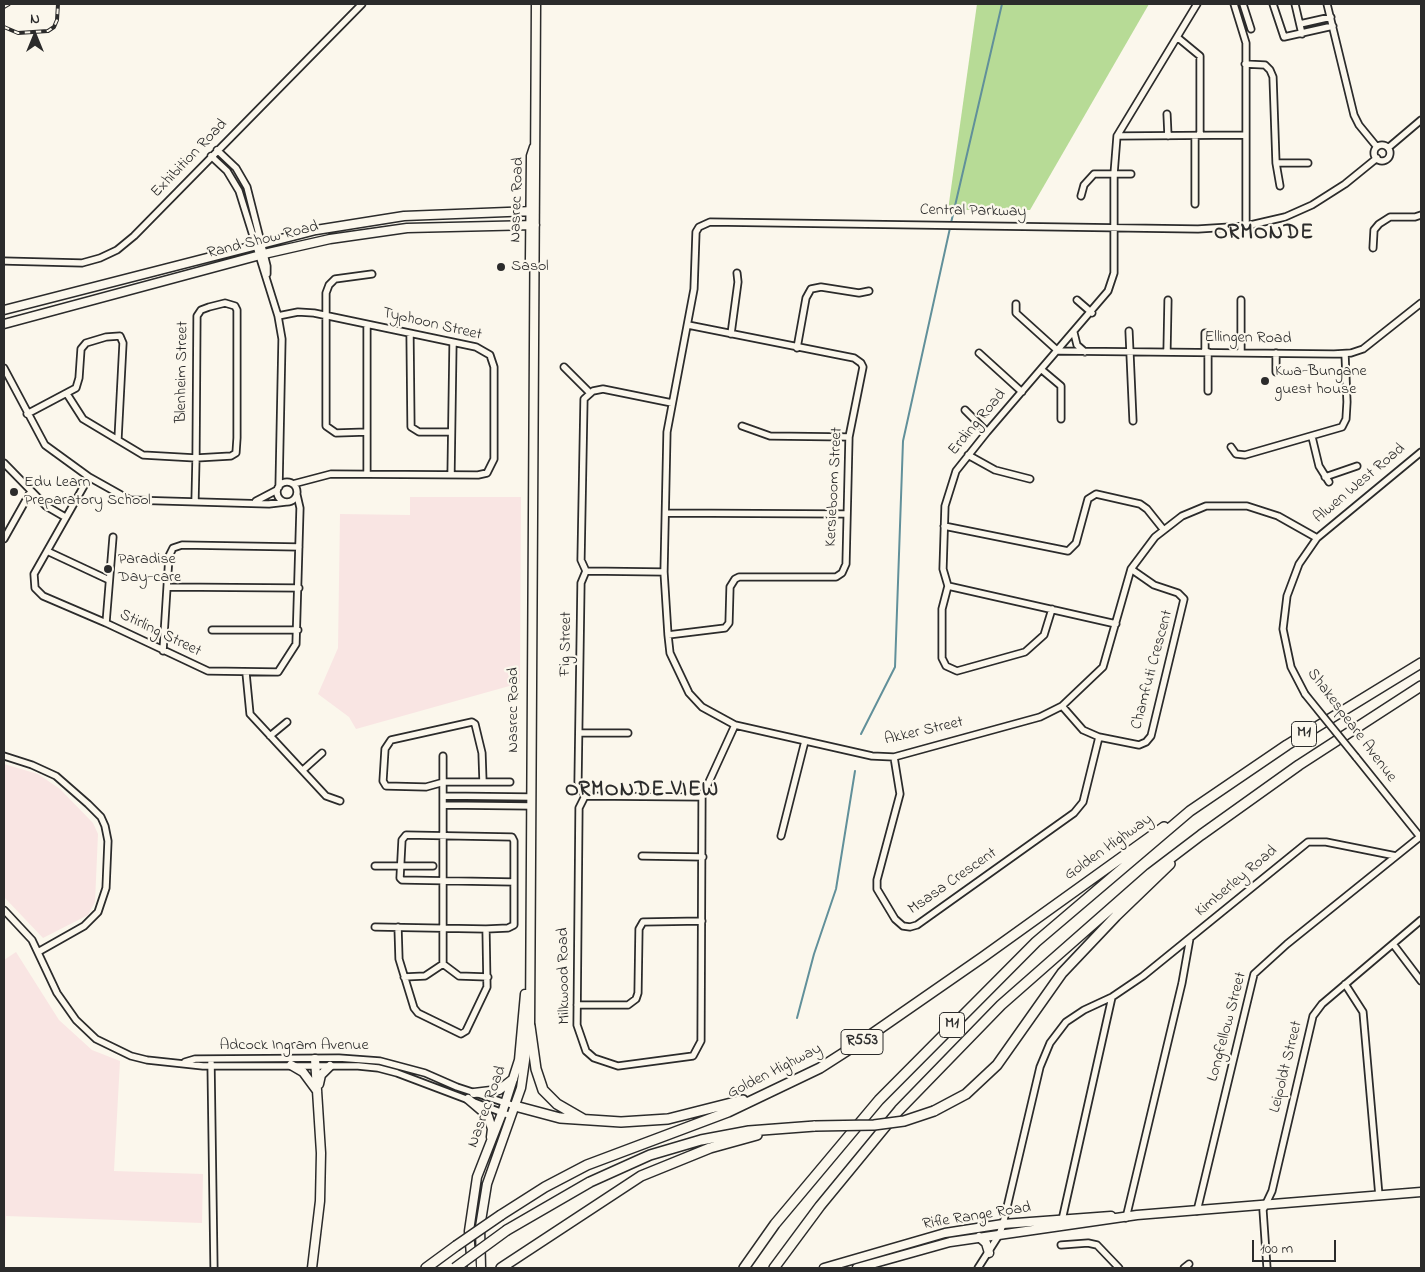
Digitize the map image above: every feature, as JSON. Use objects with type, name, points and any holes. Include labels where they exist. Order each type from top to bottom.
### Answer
[{"type":"highway","name":"M1","points":[[744,1268],[775,1224],[886,1093],[1036,942],[1190,811],[1287,745],[1421,663]]},
{"type":"highway","name":"M1","points":[[774,1268],[820,1206],[899,1110],[952,1053],[1001,1005],[1151,873],[1201,835],[1299,765],[1421,686]]},
{"type":"highway","name":"Golden Highway","points":[[426,1268],[502,1215],[587,1165],[728,1112],[782,1088],[859,1043],[983,957],[1151,835],[1190,811]]},
{"type":"highway","points":[[455,1268],[506,1230],[590,1182],[650,1155],[710,1138],[749,1131],[815,1126],[874,1125],[904,1121],[934,1111],[966,1094],[997,1065],[1062,973],[1116,916],[1201,835]]},
{"type":"highway","points":[[530,1026],[536,1069],[543,1090],[557,1104],[589,1122]]},
{"type":"highway","points":[[510,1105],[560,1118],[589,1122],[622,1122],[668,1119],[720,1108],[782,1088]]},
{"type":"highway","points":[[501,1268],[641,1176],[710,1148],[792,1128]]},
{"type":"main road","name":"Nasrec Road","points":[[472,1268],[469,1231],[477,1177],[502,1113],[510,1105],[521,1088],[530,1026],[529,802],[533,225],[531,156],[535,144],[536,4]]},
{"type":"main road","name":"Rand Show Road","points":[[4,310],[258,243],[333,226],[404,216],[533,211]]},
{"type":"main road","name":"Rand Show Road","points":[[4,324],[261,255],[330,239],[407,228],[533,225]]},
{"type":"main road","name":"Nasrec Road","points":[[481,1268],[479,1245],[483,1201],[487,1184],[511,1116],[510,1105],[519,1060],[525,999],[529,802]]},
{"type":"main road","points":[[312,1268],[320,1201],[321,1153],[316,1062]]},
{"type":"main road","points":[[290,1065],[303,1072],[317,1091]]},
{"type":"main road","points":[[317,1091],[321,1075],[330,1066]]},
{"type":"main road","points":[[474,1093],[499,1090],[514,1078]]},
{"type":"main road","points":[[468,1099],[488,1116],[492,1129],[489,1146]]},
{"type":"main road","name":"Rifle Range Road","points":[[824,1268],[928,1236],[1003,1224],[1197,1211],[1421,1192]]},
{"type":"main road","name":"Rifle Range Road","points":[[857,1268],[928,1247],[979,1237],[1127,1216]]},
{"type":"main road","points":[[979,1237],[986,1243],[989,1253]]},
{"type":"street","name":"Exhibition Road","points":[[4,261],[73,263],[110,255],[134,236],[362,4]]},
{"type":"street","points":[[1116,136],[1197,4]]},
{"type":"street","points":[[1234,4],[1245,36],[1246,226]]},
{"type":"street","points":[[1243,4],[1251,29]]},
{"type":"street","points":[[1273,4],[1284,37],[1333,26]]},
{"type":"street","points":[[1295,4],[1302,34]]},
{"type":"street","points":[[1327,4],[1354,115],[1359,126],[1377,147]]},
{"type":"street","points":[[1300,24],[1331,17]]},
{"type":"street","points":[[1177,37],[1200,56],[1195,204]]},
{"type":"street","points":[[1245,64],[1265,66],[1270,70],[1273,77],[1273,137],[1280,186]]},
{"type":"street","points":[[1167,114],[1168,136]]},
{"type":"street","points":[[1377,147],[1375,151],[1376,158],[1384,160],[1388,158],[1388,148],[1421,120]]},
{"type":"street","points":[[1116,136],[1245,135]]},
{"type":"street","name":"Erding Road","points":[[948,586],[944,569],[945,506],[956,471],[986,432],[1092,312],[1108,291],[1112,282],[1116,136]]},
{"type":"street","points":[[1377,147],[1384,146],[1388,148]]},
{"type":"street","points":[[218,150],[243,176],[253,205],[258,243]]},
{"type":"street","points":[[211,156],[226,171],[239,190],[258,243],[278,316],[282,339],[279,498],[287,502],[300,517]]},
{"type":"street","name":"Central Parkway","points":[[678,373],[696,276],[696,232],[705,224],[954,225],[1198,229],[1246,226],[1284,217],[1312,205],[1334,192],[1376,158]]},
{"type":"street","points":[[1276,163],[1308,163]]},
{"type":"street","points":[[1081,196],[1084,185],[1091,175],[1096,173],[1130,174]]},
{"type":"street","points":[[1373,248],[1374,230],[1379,224],[1390,217],[1415,217],[1421,215]]},
{"type":"street","points":[[731,334],[738,282],[737,273]]},
{"type":"street","points":[[367,432],[336,433],[329,430],[326,426],[326,293],[332,281],[348,276],[372,274]]},
{"type":"street","points":[[797,348],[807,294],[811,289],[821,286],[859,293],[870,291]]},
{"type":"street","points":[[1078,300],[1092,312]]},
{"type":"street","points":[[1167,351],[1168,300]]},
{"type":"street","points":[[1241,300],[1241,352]]},
{"type":"street","name":"Blenheim Street","points":[[195,502],[197,316],[201,310],[225,303],[233,304],[237,310],[237,438],[234,454],[228,457],[196,458]]},
{"type":"street","points":[[1016,304],[1016,313],[1058,351]]},
{"type":"street","name":"Ellingen Road","points":[[1058,351],[1345,354],[1369,346],[1421,304]]},
{"type":"street","name":"Typhoon Street","points":[[251,502],[263,499],[278,488],[291,483],[331,474],[478,476],[487,473],[492,466],[494,454],[493,358],[484,350],[327,315],[307,312],[278,316]]},
{"type":"street","points":[[367,324],[367,474]]},
{"type":"street","name":"Kersieboom Street","points":[[668,635],[725,628],[729,617],[730,587],[735,579],[740,576],[840,575],[846,564],[849,437],[863,367],[854,358],[688,325]]},
{"type":"street","points":[[1129,331],[1133,420]]},
{"type":"street","points":[[1074,333],[1077,344],[1085,352]]},
{"type":"street","points":[[1205,333],[1208,391]]},
{"type":"street","points":[[410,334],[411,427],[418,432],[451,432]]},
{"type":"street","points":[[27,414],[67,394],[78,383],[83,345],[90,341],[116,335],[122,338],[123,343],[118,439]]},
{"type":"street","points":[[450,475],[453,344]]},
{"type":"street","points":[[978,353],[1022,392]]},
{"type":"street","points":[[1276,353],[1276,372]]},
{"type":"street","points":[[1231,447],[1236,454],[1245,454],[1339,429],[1344,424],[1347,402],[1345,354]]},
{"type":"street","points":[[564,367],[590,392]]},
{"type":"street","points":[[4,368],[45,445],[90,476],[133,500],[269,504],[287,502],[310,479]]},
{"type":"street","points":[[1042,370],[1061,386],[1061,419]]},
{"type":"street","name":"Akker Street","points":[[678,373],[667,432],[664,572],[670,653],[689,693],[702,707],[735,725],[872,756],[894,757],[1040,717],[1062,706],[1105,664],[1131,569],[1146,546],[1163,529],[1198,509],[1231,504],[1265,510],[1317,538]]},
{"type":"street","points":[[664,572],[586,571],[581,560],[583,403],[590,392],[603,389],[672,403]]},
{"type":"street","points":[[67,394],[83,419],[148,457],[196,458]]},
{"type":"street","points":[[965,410],[986,432]]},
{"type":"street","points":[[742,426],[770,436],[849,437]]},
{"type":"street","points":[[1312,437],[1319,466],[1327,479],[1356,466]]},
{"type":"street","name":"Alwen West Road","points":[[1317,538],[1421,452]]},
{"type":"street","points":[[968,455],[996,470],[1030,479]]},
{"type":"street","points":[[4,463],[46,506],[65,517]]},
{"type":"street","name":"Stirling Street","points":[[90,476],[65,517],[33,578],[37,592],[74,611],[106,623],[208,672],[273,673],[280,671],[296,644],[298,630],[300,502],[281,464]]},
{"type":"street","points":[[4,539],[31,491]]},
{"type":"street","points":[[944,526],[1068,550],[1076,543],[1088,499],[1096,494],[1140,504],[1147,509],[1163,529]]},
{"type":"street","points":[[666,513],[846,514]]},
{"type":"street","points":[[4,522],[10,528]]},
{"type":"street","points":[[106,623],[113,537]]},
{"type":"street","name":"Shakespeare Avenue","points":[[1317,538],[1294,575],[1287,596],[1283,619],[1289,660],[1305,694],[1421,837]]},
{"type":"street","points":[[163,651],[170,553],[178,546],[299,547]]},
{"type":"street","points":[[47,551],[109,580]]},
{"type":"street","name":"Chamfuti Crescent","points":[[1062,706],[1083,730],[1099,737],[1136,745],[1150,739],[1184,607],[1182,596],[1154,585],[1131,569]]},
{"type":"street","name":"Fig Street","points":[[585,796],[578,782],[581,583],[586,571]]},
{"type":"street","points":[[1052,609],[1044,635],[1026,652],[957,671],[946,666],[942,658],[942,609],[948,586],[1052,609],[1116,624]]},
{"type":"street","points":[[167,587],[299,588]]},
{"type":"street","points":[[212,630],[298,630]]},
{"type":"street","points":[[246,673],[249,712],[326,796],[340,801]]},
{"type":"street","points":[[270,736],[287,722]]},
{"type":"street","points":[[483,782],[482,753],[475,724],[472,722],[388,742],[385,749],[385,785],[426,787],[444,782],[483,782],[510,782]]},
{"type":"street","name":"Milkwood Road","points":[[585,796],[579,808],[577,1005],[578,1030],[586,1051],[594,1058],[618,1066],[693,1056],[698,1050],[701,1041],[702,797],[735,725]]},
{"type":"street","points":[[580,733],[628,733]]},
{"type":"street","name":"Msasa Crescent","points":[[894,757],[900,794],[877,880],[877,889],[895,919],[903,926],[910,927],[924,920],[1080,807],[1099,737]]},
{"type":"street","points":[[781,836],[804,741]]},
{"type":"street","points":[[303,770],[322,753]]},
{"type":"street","points":[[4,756],[32,765],[56,776],[101,817],[108,841],[106,888],[98,912],[84,926],[38,952]]},
{"type":"street","points":[[443,756],[443,964]]},
{"type":"street","points":[[444,796],[486,797],[529,802]]},
{"type":"street","points":[[585,796],[702,797]]},
{"type":"street","points":[[486,797],[486,806]]},
{"type":"street","points":[[444,805],[486,806],[529,802]]},
{"type":"street","points":[[375,927],[486,929],[514,926],[514,882],[512,837],[404,836],[402,840],[400,878],[402,880],[514,882]]},
{"type":"street","name":"Longfellow Street","points":[[1197,1211],[1254,974],[1421,837]]},
{"type":"street","name":"Kimberley Road","points":[[978,1268],[989,1253],[1003,1224],[1032,1093],[1044,1055],[1066,1022],[1084,1010],[1112,998],[1190,938],[1308,842],[1326,842],[1396,856]]},
{"type":"street","points":[[642,856],[703,857]]},
{"type":"street","points":[[375,866],[433,866]]},
{"type":"street","name":"Adcock Ingram Avenue","points":[[4,910],[20,925],[38,952],[62,1002],[76,1020],[96,1039],[131,1056],[160,1062],[185,1062],[196,1059],[211,1063],[290,1065],[316,1062],[330,1066],[358,1066],[397,1073],[511,1116]]},
{"type":"street","name":"Leipoldt Street","points":[[1267,1268],[1263,1212],[1272,1191],[1312,1020],[1322,1004],[1421,920]]},
{"type":"street","points":[[577,1005],[628,1005],[636,999],[638,993],[639,929],[643,922],[702,921]]},
{"type":"street","points":[[398,927],[399,959],[416,1011],[461,1034],[466,1031],[487,987],[486,929]]},
{"type":"street","points":[[1127,1216],[1182,983],[1190,938]]},
{"type":"street","points":[[1393,944],[1421,981]]},
{"type":"street","points":[[404,977],[425,976],[443,964]]},
{"type":"street","points":[[443,964],[459,976],[488,977]]},
{"type":"street","points":[[1345,984],[1363,1012],[1379,1196]]},
{"type":"street","points":[[1062,1220],[1112,998]]},
{"type":"street","name":"Adcock Ingram Avenue","points":[[211,1063],[380,1060],[425,1073],[510,1105]]},
{"type":"street","points":[[211,1063],[214,1268]]},
{"type":"street","points":[[1061,1245],[1097,1245],[1119,1268]]},
{"type":"street","points":[[1184,1268],[1189,1264]]},
{"type":"shaded area","points":[[410,497],[521,497],[520,683],[356,729],[349,717],[318,694],[338,648],[340,514],[410,515]]},
{"type":"shaded area","points":[[4,764],[38,774],[60,789],[93,823],[98,834],[95,902],[88,915],[43,938],[4,897]]},
{"type":"shaded area","points":[[16,952],[59,1020],[92,1050],[120,1061],[114,1171],[203,1174],[202,1223],[6,1216],[4,1268],[4,960]]},
{"type":"green space","points":[[977,4],[1149,4],[1030,210],[948,210]]},
{"type":"waterway","points":[[951,223],[1002,4]]},
{"type":"waterway","points":[[861,734],[895,667],[903,441],[950,228]]},
{"type":"waterway","points":[[797,1018],[814,954],[836,889],[855,771]]},
{"type":"railway","points":[[4,7],[9,4]]},
{"type":"railway","points":[[4,27],[18,33],[48,31],[54,27],[57,20],[58,4]]},
{"type":"place","name":"Sasol","points":[[501,267]]},
{"type":"place","name":"Kwa-Bungane guest house","points":[[1265,381]]},
{"type":"place","name":"Edu Learn Preparatory School","points":[[14,492]]},
{"type":"place","name":"Paradise Day-care","points":[[108,569]]},
{"type":"district","name":"ORMONDE","points":[[1264,235]]},
{"type":"district","name":"ORMONDE VIEW","points":[[642,792]]}]
